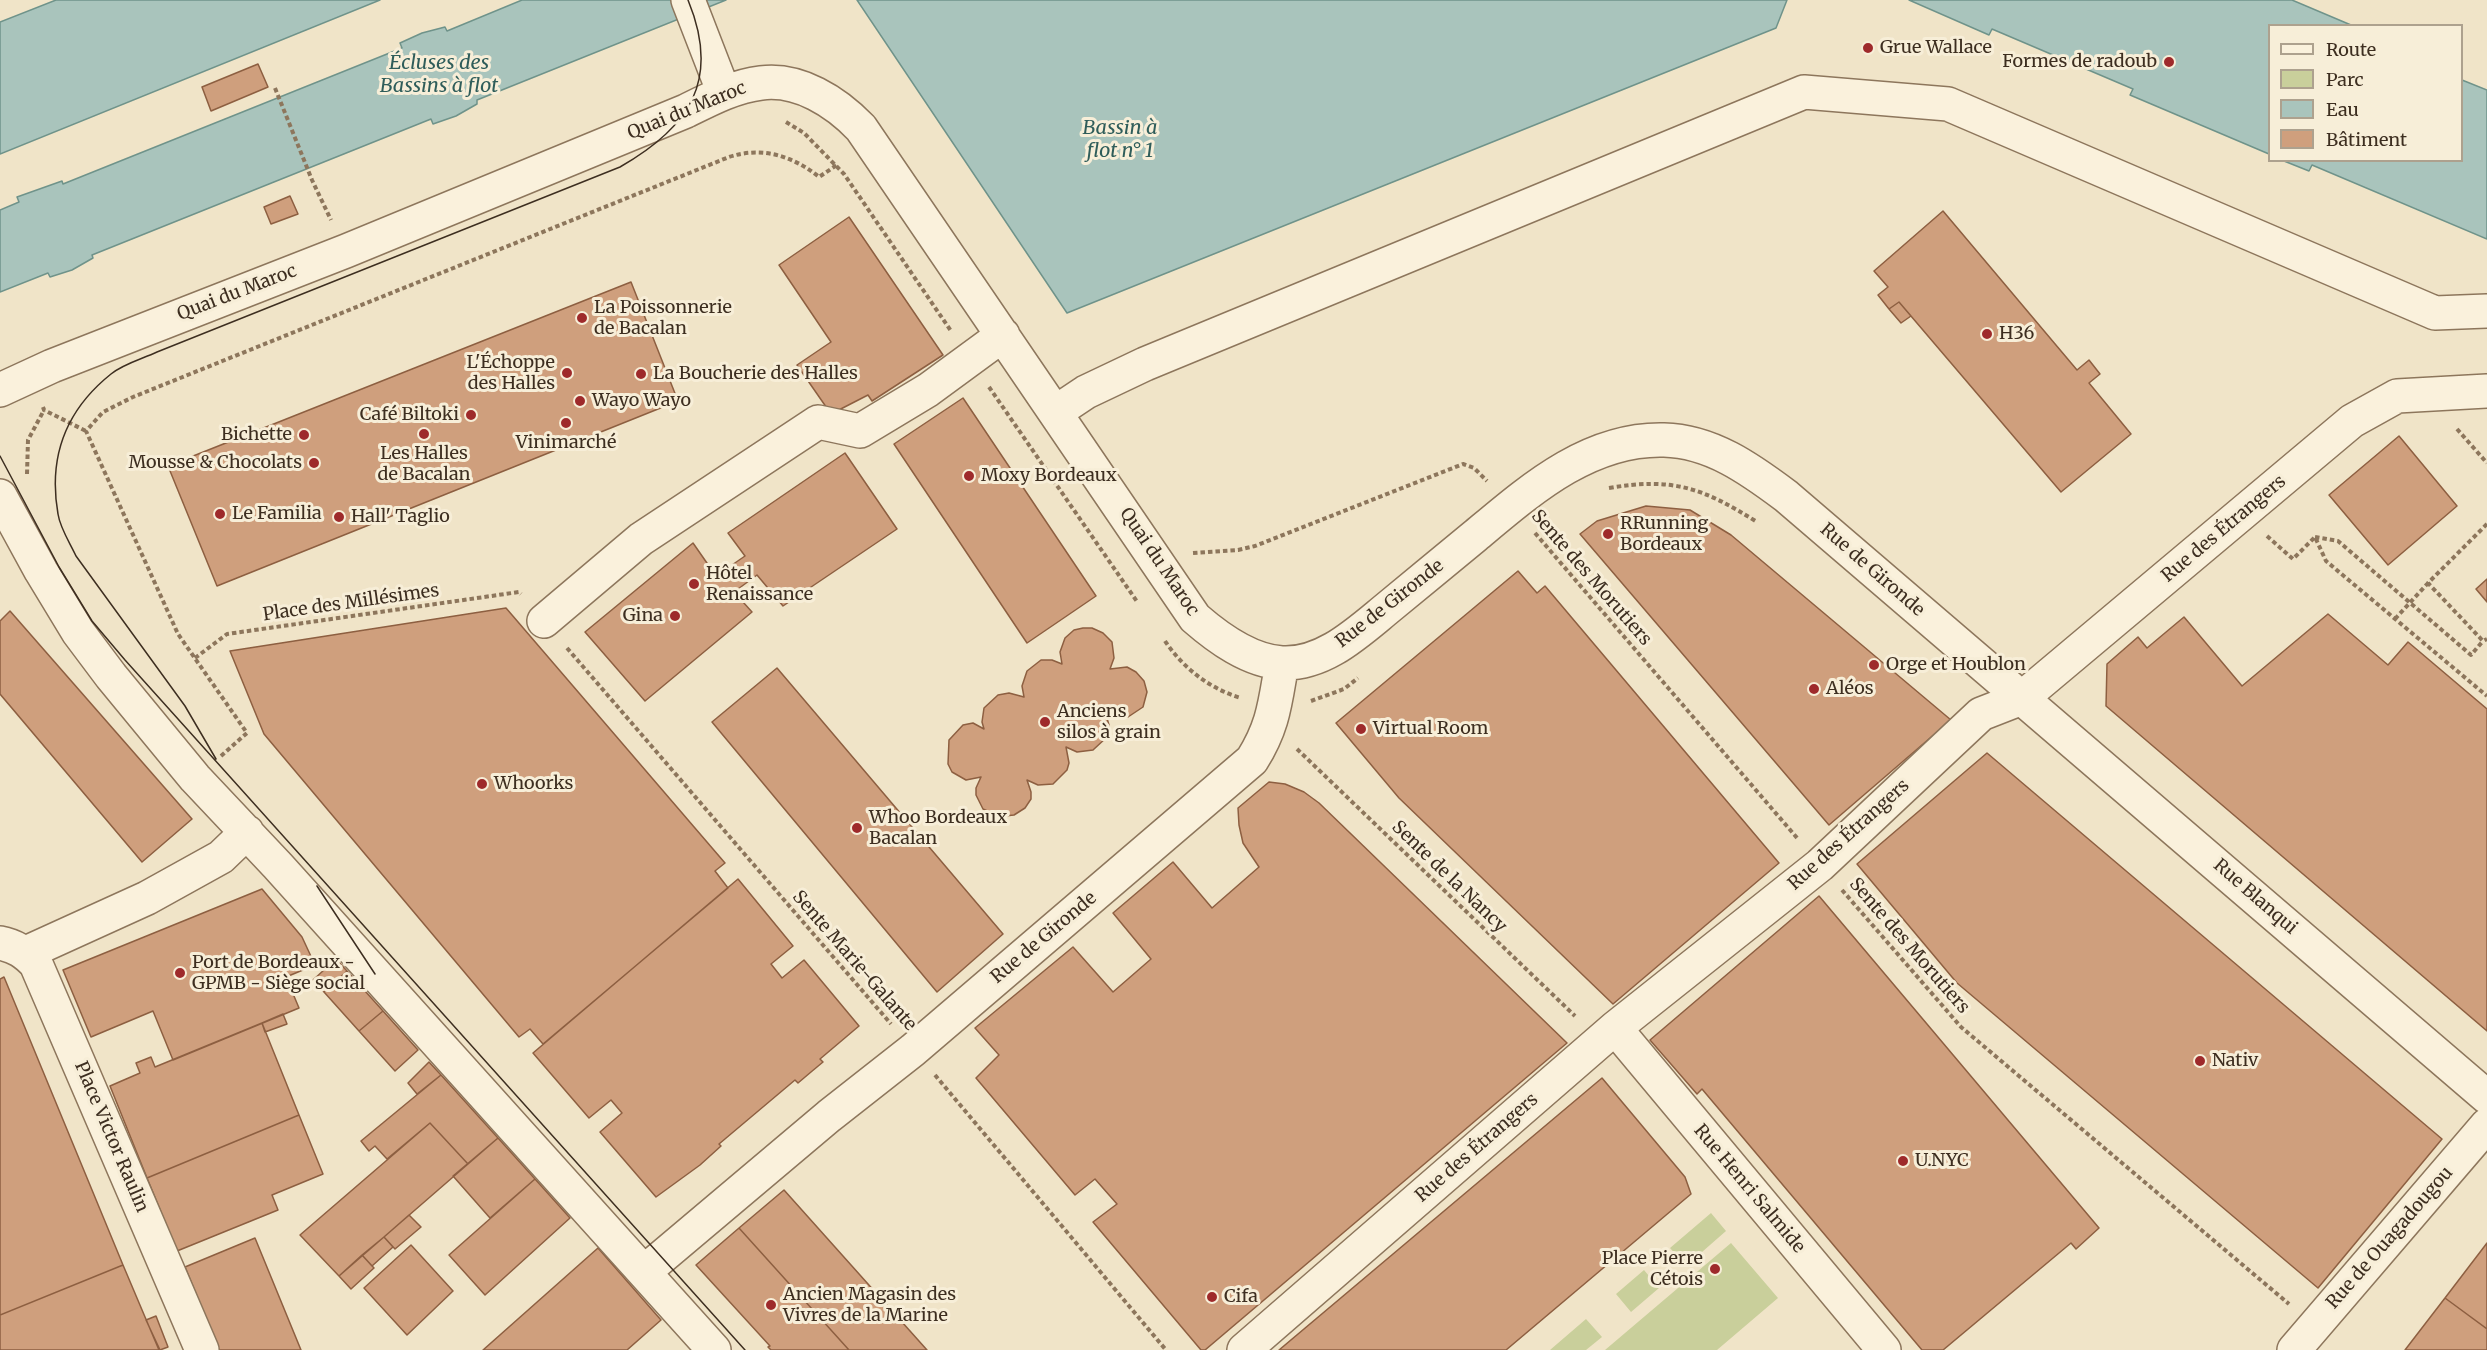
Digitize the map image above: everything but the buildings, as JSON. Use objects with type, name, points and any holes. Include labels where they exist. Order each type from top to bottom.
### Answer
[{"type":"street","points":[[691,7],[724,93]]},
{"type":"street","name":"Quai du Maroc","points":[[0,390],[52,366],[346,251],[687,111],[724,93],[761,83],[789,84],[819,94],[845,111],[861,128],[1195,618],[1221,640],[1250,654],[1282,663]]},
{"type":"street","points":[[1056,412],[1086,392],[1145,364],[1804,92],[1948,104],[2436,313],[2487,310]]},
{"type":"street","points":[[544,621],[641,538],[818,422],[860,431],[928,390],[1003,335]]},
{"type":"street","name":"Rue des Étrangers","points":[[1244,1350],[1615,1028],[1820,864],[1981,714],[2022,698],[2352,422],[2397,396],[2487,391]]},
{"type":"street","name":"Rue de Gironde","points":[[644,1272],[829,1116],[913,1050],[1252,760],[1266,737],[1275,704],[1282,663],[1319,658],[1359,632],[1510,505],[1548,477],[1586,456],[1630,443],[1665,440],[1723,454],[1757,474],[1786,496],[2022,698]]},
{"type":"street","points":[[10,488],[41,571],[78,632],[111,676],[195,778],[247,832],[714,1350]]},
{"type":"street","name":"Rue Blanqui","points":[[2022,698],[2487,1097]]},
{"type":"street","points":[[13,948],[147,898],[221,857],[247,832]]},
{"type":"street","name":"Place Victor Raulin","points":[[13,948],[36,964],[46,984],[202,1350]]},
{"type":"street","name":"Rue Henri Salmide","points":[[1615,1028],[1884,1350]]},
{"type":"street","name":"Rue de Ouagadougou","points":[[2304,1338],[2487,1125]]},
{"type":"path","points":[[276,88],[312,180],[346,251]]},
{"type":"path","points":[[785,121],[804,133],[844,174],[969,359],[1140,604]]},
{"type":"path","points":[[195,778],[247,733],[178,634],[86,431],[103,412],[133,397],[739,154],[769,153],[787,157],[804,165],[819,177]]},
{"type":"path","points":[[10,488],[26,477],[28,440],[44,410]]},
{"type":"path","points":[[1162,567],[1184,554],[1238,550],[1256,546],[1463,464],[1474,468],[1510,505]]},
{"type":"path","points":[[1602,489],[1633,484],[1669,483],[1701,491],[1725,502],[1761,524]]},
{"type":"path","points":[[2241,515],[2293,559],[2315,537]]},
{"type":"path","points":[[2395,619],[2487,524]]},
{"type":"path","points":[[1525,539],[1542,525]]},
{"type":"path","name":"Sente des Morutiers","points":[[1534,532],[1961,1027],[2304,1338]]},
{"type":"path","points":[[2315,537],[2338,541],[2471,655],[2485,640],[2428,583]]},
{"type":"path","points":[[2315,537],[2326,561],[2487,696]]},
{"type":"path","name":"Place des Millésimes","points":[[195,658],[227,634],[519,592]]},
{"type":"path","name":"Sente Marie-Galante","points":[[519,592],[913,1050],[1166,1350]]},
{"type":"path","points":[[1160,634],[1174,654],[1195,675],[1238,697],[1275,704],[1307,702],[1344,688],[1363,674]]},
{"type":"path","name":"Sente de la Nancy","points":[[1266,737],[1289,741],[1589,1030],[1615,1028]]},
{"type":"green space","points":[[1711,1213],[1726,1231],[1686,1266],[1670,1248]]},
{"type":"green space","points":[[1731,1243],[1778,1298],[1717,1350],[1605,1350]]},
{"type":"green space","points":[[1644,1270],[1659,1288],[1631,1312],[1616,1294]]},
{"type":"green space","points":[[1586,1319],[1602,1337],[1586,1350],[1550,1350]]},
{"type":"water","name":"Écluses des Bassins à flot","points":[[56,0],[380,0],[0,154],[0,22]]},
{"type":"water","name":"Écluses des Bassins à flot","points":[[522,0],[726,0],[477,100],[477,104],[456,116],[433,124],[431,119],[92,255],[93,258],[72,270],[50,277],[48,273],[0,292],[0,210],[19,202],[17,197],[62,181],[63,184],[402,48],[400,43],[422,33],[445,27],[447,31]]},
{"type":"water","name":"Bassin à flot n° 1","points":[[857,0],[1787,0],[1776,28],[1067,313]]},
{"type":"water","name":"Formes de radoub","points":[[1909,0],[2292,0],[2349,24],[2268,24],[2268,154],[2130,95],[2133,89],[1992,29],[1989,35]]},
{"type":"water","points":[[2463,80],[2487,90],[2487,239],[2312,165],[2309,171],[2286,162],[2463,162]]},
{"type":"tram line","points":[[216,759],[185,706],[76,556],[63,530],[58,514],[56,473],[64,436],[72,419],[95,388],[127,364],[620,167],[644,152],[681,118],[693,98],[699,77],[701,54],[697,29],[688,0]]},
{"type":"tram line","points":[[0,456],[59,567],[92,621],[745,1350]]},
{"type":"tram line","points":[[317,886],[375,974]]},
{"type":"place","name":"Grue Wallace","points":[[1868,48]]},
{"type":"place","name":"Formes de radoub","points":[[2169,62]]},
{"type":"place","name":"La Poissonnerie de Bacalan","points":[[582,318]]},
{"type":"place","name":"H36","points":[[1987,334]]},
{"type":"place","name":"L'Échoppe des Halles","points":[[567,373]]},
{"type":"place","name":"La Boucherie des Halles","points":[[641,374]]},
{"type":"place","name":"Wayo Wayo","points":[[580,401]]},
{"type":"place","name":"Café Biltoki","points":[[471,415]]},
{"type":"place","name":"Vinimarché","points":[[566,423]]},
{"type":"place","name":"Les Halles de Bacalan","points":[[424,434]]},
{"type":"place","name":"Bichette","points":[[304,435]]},
{"type":"place","name":"Mousse & Chocolats","points":[[314,463]]},
{"type":"place","name":"Moxy Bordeaux","points":[[969,476]]},
{"type":"place","name":"Le Familia","points":[[220,514]]},
{"type":"place","name":"Hall' Taglio","points":[[339,517]]},
{"type":"place","name":"RRunning Bordeaux","points":[[1608,534]]},
{"type":"place","name":"Hôtel Renaissance","points":[[694,584]]},
{"type":"place","name":"Gina","points":[[675,616]]},
{"type":"place","name":"Orge et Houblon","points":[[1874,665]]},
{"type":"place","name":"Aléos","points":[[1814,689]]},
{"type":"place","name":"Anciens silos à grain","points":[[1045,722]]},
{"type":"place","name":"Virtual Room","points":[[1361,729]]},
{"type":"place","name":"Whoorks","points":[[482,784]]},
{"type":"place","name":"Whoo Bordeaux Bacalan","points":[[857,828]]},
{"type":"place","name":"Port de Bordeaux - GPMB - Siège social","points":[[180,973]]},
{"type":"place","name":"Nativ","points":[[2200,1061]]},
{"type":"place","name":"U.NYC","points":[[1903,1161]]},
{"type":"place","name":"Place Pierre Cétois","points":[[1715,1269]]},
{"type":"place","name":"Cifa","points":[[1212,1297]]},
{"type":"place","name":"Ancien Magasin des Vivres de la Marine","points":[[771,1305]]}]
